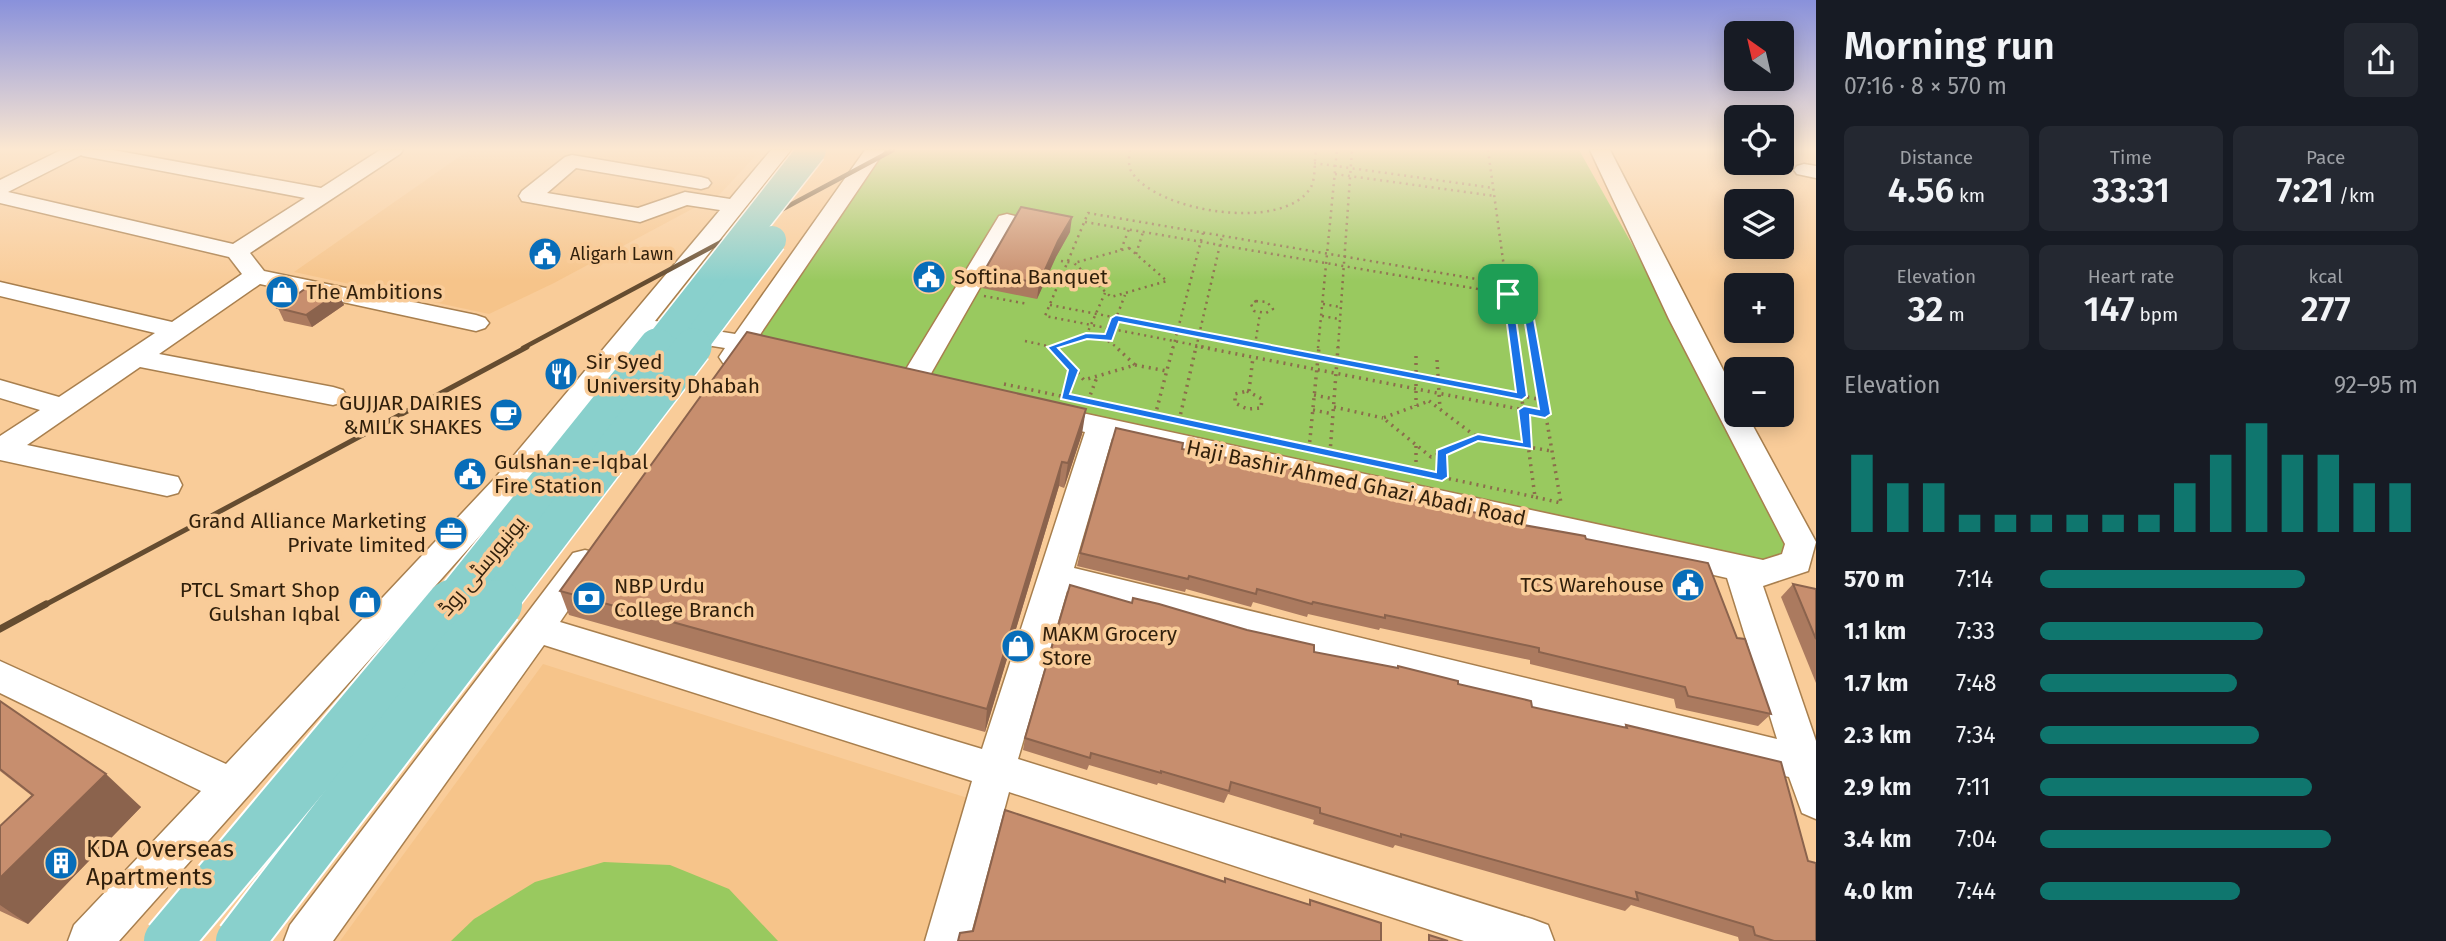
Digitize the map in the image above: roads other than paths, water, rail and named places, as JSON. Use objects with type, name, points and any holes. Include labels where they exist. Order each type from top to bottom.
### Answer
[{"type":"main road","name":"یونیورسٹی روڈ","points":[[168,941],[508,537],[778,194]]},
{"type":"main road","name":"یونیورسٹی روڈ","points":[[240,941],[612,455],[806,194]]},
{"type":"street","points":[[318,194],[324,195]]},
{"type":"street","points":[[531,194],[640,215],[689,194]]},
{"type":"street","points":[[90,941],[506,486],[744,194]]},
{"type":"street","points":[[718,376],[845,194]]},
{"type":"street","points":[[1603,194],[1779,538],[1803,562]]},
{"type":"street","points":[[1621,194],[1682,319],[1801,544],[1803,562]]},
{"type":"street","points":[[237,251],[324,195]]},
{"type":"street","points":[[0,197],[237,251],[256,276],[475,323]]},
{"type":"street","points":[[685,198],[734,206]]},
{"type":"street","points":[[938,390],[898,381],[965,292],[1007,221]]},
{"type":"street","points":[[0,450],[256,276]]},
{"type":"street","points":[[0,289],[176,330]]},
{"type":"street","points":[[638,326],[742,343],[807,360]]},
{"type":"street","points":[[135,358],[333,396]]},
{"type":"street","points":[[0,389],[63,407]]},
{"type":"street","name":"Haji Bashir Ahmed Ghazi Abadi Road","points":[[1020,409],[1094,414],[1741,569],[1763,573],[1803,562]]},
{"type":"street","points":[[947,941],[995,770],[1056,576],[1094,414]]},
{"type":"street","points":[[0,450],[167,485]]},
{"type":"street","points":[[306,941],[601,541]]},
{"type":"street","points":[[1741,569],[1816,800]]},
{"type":"street","points":[[1056,576],[1804,763]]},
{"type":"street","points":[[538,629],[995,770],[1532,941]]},
{"type":"street","points":[[0,677],[230,785]]},
{"type":"railway","points":[[523,348],[811,194]]},
{"type":"railway","points":[[43,606],[527,347]]},
{"type":"railway","points":[[0,629],[46,604]]},
{"type":"place","name":"Aligarh Lawn","points":[[545,254]]},
{"type":"place","name":"Softina Banquet","points":[[929,277]]},
{"type":"place","name":"The Ambitions","points":[[282,292]]},
{"type":"place","name":"Sir Syed University Dhabah","points":[[561,374]]},
{"type":"place","name":"GUJJAR DAIRIES &MILK SHAKES","points":[[506,415]]},
{"type":"place","name":"Gulshan-e-Iqbal Fire Station","points":[[470,474]]},
{"type":"place","name":"Grand Alliance Marketing Private limited","points":[[451,533]]},
{"type":"place","name":"TCS Warehouse","points":[[1688,585]]},
{"type":"place","name":"NBP Urdu College Branch","points":[[589,598]]},
{"type":"place","name":"PTCL Smart Shop Gulshan Iqbal","points":[[365,602]]},
{"type":"place","name":"MAKM Grocery Store","points":[[1018,646]]},
{"type":"place","name":"KDA Overseas Apartments","points":[[61,863]]}]
